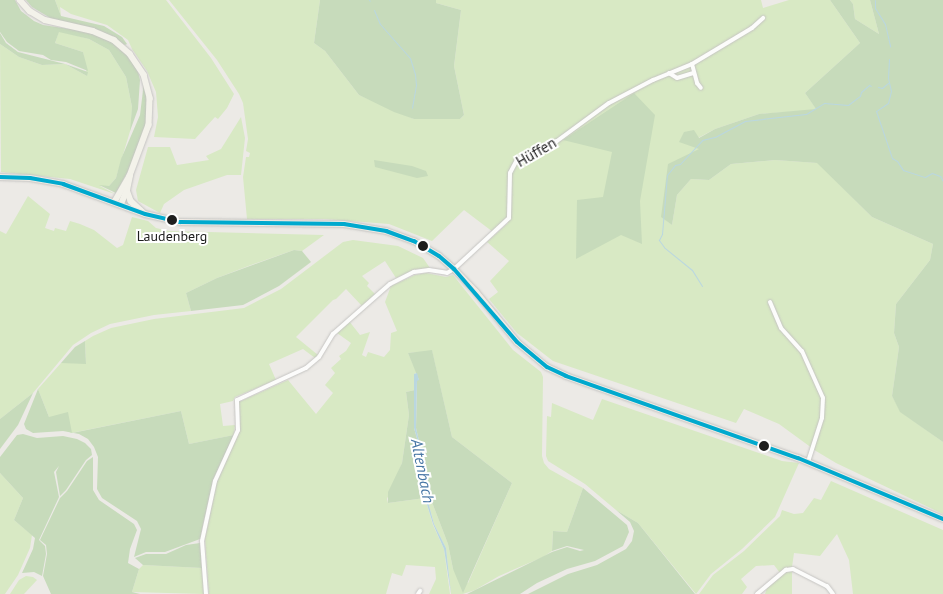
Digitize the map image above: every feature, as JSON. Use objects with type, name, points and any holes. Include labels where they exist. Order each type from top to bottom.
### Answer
[{"type":"main road","points":[[20,0],[32,12],[45,20],[86,29],[107,37],[123,47],[137,63],[149,90],[150,115],[145,137],[118,203]]},
{"type":"main road","points":[[118,203],[127,190],[130,176]]},
{"type":"main road","points":[[0,177],[47,180],[76,188],[145,214],[199,224],[344,224],[386,231],[424,246],[454,269],[476,292],[517,342],[547,367],[566,376],[803,460],[943,519]]},
{"type":"main road","points":[[127,190],[131,201],[145,214]]},
{"type":"street","name":"Hüffen","points":[[454,269],[509,218],[510,172],[517,160],[557,141],[609,103],[669,73],[692,64],[752,28],[763,18]]},
{"type":"street","points":[[692,64],[693,73],[701,88]]},
{"type":"street","name":"Hüffen","points":[[669,73],[677,78],[693,73]]},
{"type":"street","points":[[433,264],[434,271]]},
{"type":"street","points":[[206,594],[202,541],[215,481],[238,430],[237,400],[300,372],[319,357],[334,334],[390,284],[414,272],[434,271],[448,273],[454,269]]},
{"type":"street","points":[[770,302],[781,328],[802,350],[823,398],[822,418],[803,460]]},
{"type":"street","points":[[757,594],[790,569],[797,570],[827,586],[833,594]]},
{"type":"green space","points":[[0,0],[15,0],[21,11],[43,25],[90,32],[113,43],[128,56],[137,67],[140,80],[138,109],[130,131],[132,107],[126,77],[109,50],[89,39],[59,32],[55,43],[83,52],[88,71],[66,62],[51,60],[43,55],[19,51],[7,42],[0,32]]},
{"type":"green space","points":[[26,0],[55,0],[61,16],[104,26],[122,37],[127,44],[125,45],[101,31],[52,19],[32,7]]},
{"type":"green space","points":[[55,0],[166,0],[211,58],[234,94],[227,108],[218,119],[215,117],[195,139],[154,137],[158,117],[156,92],[147,71],[128,40],[107,25],[71,14],[60,7],[61,16]]},
{"type":"green space","points":[[169,0],[320,0],[314,43],[325,51],[359,95],[414,119],[460,119],[464,115],[454,66],[461,10],[436,3],[436,0],[761,0],[763,8],[789,0],[830,0],[860,43],[805,93],[817,110],[759,114],[715,129],[698,138],[699,149],[662,217],[672,225],[677,195],[691,179],[709,180],[731,164],[775,160],[818,163],[872,217],[933,244],[930,260],[896,304],[894,333],[899,347],[892,396],[901,412],[943,442],[943,514],[836,463],[779,424],[744,409],[736,423],[553,361],[517,333],[489,299],[498,292],[490,281],[509,261],[487,242],[508,223],[505,221],[493,232],[464,210],[432,241],[389,224],[325,219],[247,219],[243,177],[246,157],[249,157],[250,153],[246,151],[248,139],[243,103],[217,60]]},
{"type":"green space","points":[[320,0],[436,0],[436,3],[461,10],[454,66],[464,115],[460,119],[414,119],[394,112],[359,95],[325,51],[314,43]]},
{"type":"green space","points":[[830,0],[850,0],[853,4],[855,19],[879,34],[870,0],[943,0],[943,442],[900,412],[892,396],[899,347],[894,333],[896,304],[930,260],[933,244],[872,217],[817,163],[775,160],[731,164],[709,180],[691,179],[677,195],[672,225],[661,217],[668,164],[699,149],[679,142],[684,132],[694,130],[699,138],[715,129],[759,114],[816,109],[805,93],[860,43]]},
{"type":"green space","points":[[850,0],[870,0],[879,34],[855,19],[853,4]]},
{"type":"green space","points":[[59,31],[89,39],[109,50],[126,77],[132,107],[131,128],[116,178],[109,186],[100,186],[115,194],[70,179],[1,172],[0,44],[19,57],[42,65],[65,64],[87,76],[83,52],[55,43]]},
{"type":"green space","points":[[0,33],[6,43],[18,52],[65,64],[42,65],[19,57],[0,44]]},
{"type":"green space","points":[[65,64],[88,72],[87,76]]},
{"type":"green space","points":[[144,82],[148,98],[147,124],[133,162],[116,193],[99,185],[109,186],[116,178],[121,159],[140,115]]},
{"type":"green space","points":[[634,93],[655,115],[640,201],[642,244],[621,235],[576,259],[577,200],[603,197],[612,152],[563,140]]},
{"type":"green space","points":[[241,117],[245,138],[241,175],[227,175],[184,190],[164,204],[160,213],[138,201],[136,190],[148,147],[170,147],[177,165],[209,160],[206,156],[221,149]]},
{"type":"green space","points":[[374,160],[412,166],[426,171],[428,176],[417,178],[375,167]]},
{"type":"green space","points":[[28,196],[50,214],[45,228],[54,231],[55,228],[66,231],[70,221],[94,230],[117,248],[123,245],[132,217],[148,221],[156,228],[169,231],[324,235],[302,251],[294,250],[251,265],[217,278],[186,293],[191,311],[154,315],[110,324],[91,333],[73,345],[33,393],[0,419],[0,231],[6,234]]},
{"type":"green space","points":[[353,240],[398,246],[423,258],[430,268],[419,269],[396,278],[385,261],[362,276],[369,283],[367,286],[375,294],[362,306],[346,289],[333,300],[296,337],[318,355],[315,358],[303,349],[269,364],[276,380],[235,397],[233,401],[220,404],[223,426],[235,425],[234,435],[189,444],[181,411],[71,433],[49,417],[38,389],[61,363],[86,363],[85,341],[93,336],[111,328],[154,319],[244,308],[281,289],[343,242]]},
{"type":"green space","points":[[294,250],[302,251],[311,262],[279,286],[243,305],[191,311],[186,293],[217,278]]},
{"type":"green space","points":[[426,273],[446,277],[453,275],[513,350],[541,372],[543,377],[542,456],[544,463],[549,469],[583,488],[567,532],[553,531],[552,551],[543,557],[499,576],[475,590],[463,594],[451,594],[446,548],[434,524],[427,498],[430,497],[448,544],[453,569],[468,583],[512,483],[452,437],[432,351],[408,353],[417,373],[414,374],[415,390],[406,392],[409,415],[402,463],[387,499],[388,503],[425,498],[433,525],[444,549],[450,594],[429,594],[436,579],[435,567],[406,565],[402,576],[392,573],[386,594],[209,594],[205,539],[217,482],[240,430],[239,402],[288,380],[316,414],[333,393],[325,385],[335,373],[331,368],[341,359],[339,356],[346,351],[351,343],[337,333],[349,321],[360,335],[370,332],[362,355],[366,357],[368,352],[384,357],[390,350],[391,333],[397,331],[385,302],[391,286],[415,275]]},
{"type":"green space","points":[[85,341],[86,364],[61,363],[75,347]]},
{"type":"green space","points":[[432,350],[452,437],[512,483],[463,593],[453,569],[448,544],[430,497],[427,498],[416,428],[417,380],[419,380],[408,353]]},
{"type":"green space","points":[[38,389],[49,417],[68,412],[72,433],[63,431],[33,433],[26,429],[24,424]]},
{"type":"green space","points":[[415,390],[414,428],[418,442],[425,498],[388,503],[388,492],[402,463],[409,415],[406,392]]},
{"type":"green space","points":[[33,393],[18,425],[0,449],[0,419]]},
{"type":"green space","points":[[602,399],[782,461],[799,463],[775,517],[742,549],[711,574],[696,594],[638,523],[616,510],[585,484],[548,461],[546,456],[547,416],[551,417],[552,403],[593,420]]},
{"type":"green space","points":[[181,411],[189,444],[234,435],[213,480],[200,539],[165,552],[146,552],[134,557],[141,529],[137,521],[102,498],[97,489],[98,457],[94,447],[88,439],[73,433]]},
{"type":"green space","points":[[23,434],[37,438],[63,436],[77,439],[91,449],[92,455],[86,460],[60,496],[56,472],[59,466],[54,472],[59,497],[39,540],[45,546],[46,554],[42,576],[34,572],[22,573],[33,549],[35,538],[14,520],[23,498],[0,473],[0,457],[17,435]]},
{"type":"green space","points":[[93,457],[93,490],[99,500],[134,524],[137,530],[130,549],[128,563],[139,569],[132,592],[140,594],[51,594],[43,576],[47,554],[46,545],[40,540],[60,498],[67,491],[87,461]]},
{"type":"green space","points":[[0,473],[23,498],[14,520],[32,535],[30,548],[18,575],[5,594],[0,594]]},
{"type":"green space","points":[[831,481],[943,530],[943,594],[853,594],[849,560],[837,534],[820,556],[794,553],[792,567],[780,573],[774,565],[756,566],[741,579],[747,587],[742,594],[699,594],[713,575],[744,551],[780,516],[782,510],[794,514],[803,513],[814,498],[821,500]]},
{"type":"green space","points":[[583,488],[627,525],[629,532],[623,546],[595,561],[567,569],[537,583],[520,594],[467,594],[552,552],[567,547],[580,551],[584,550],[567,546],[552,551],[553,531],[567,532]]},
{"type":"green space","points":[[616,510],[638,523],[695,594],[528,594],[568,574],[597,565],[626,549],[632,541],[634,531],[630,522]]},
{"type":"green space","points":[[200,543],[202,568],[143,565],[135,558],[146,554],[166,554],[186,545]]},
{"type":"green space","points":[[143,565],[202,568],[204,594],[132,592],[139,569]]},
{"type":"green space","points":[[792,571],[792,594],[765,594],[767,588],[784,573]]},
{"type":"green space","points":[[26,576],[37,580],[24,594],[10,594],[19,580]]},
{"type":"water","name":"Altenbach","points":[[417,373],[419,380],[417,381],[416,428],[427,498],[434,524],[446,548],[451,594],[444,549],[433,524],[425,498],[418,442],[414,428],[414,374]]},
{"type":"waterway","points":[[875,0],[875,8],[885,24],[890,46]]},
{"type":"waterway","points":[[374,10],[380,24],[410,58],[416,85],[412,108]]},
{"type":"waterway","points":[[889,59],[888,78],[891,91],[888,103],[876,111],[892,158],[897,161],[903,170],[925,177],[932,173],[940,176],[943,181]]},
{"type":"waterway","points":[[878,87],[882,88],[888,83]]},
{"type":"waterway","points":[[702,286],[692,270],[664,247],[659,240],[662,234],[667,175],[675,165],[680,164],[702,140],[715,137],[745,121],[806,114],[824,103],[848,105],[860,96],[861,92],[869,85],[871,86]]},
{"type":"transit line","points":[[0,177],[30,178],[63,184],[145,214],[180,222],[344,224],[386,231],[414,241],[439,256],[454,269],[517,342],[547,367],[566,376],[798,458],[943,519]]},
{"type":"place","name":"Laudenberg","points":[[172,220]]}]
